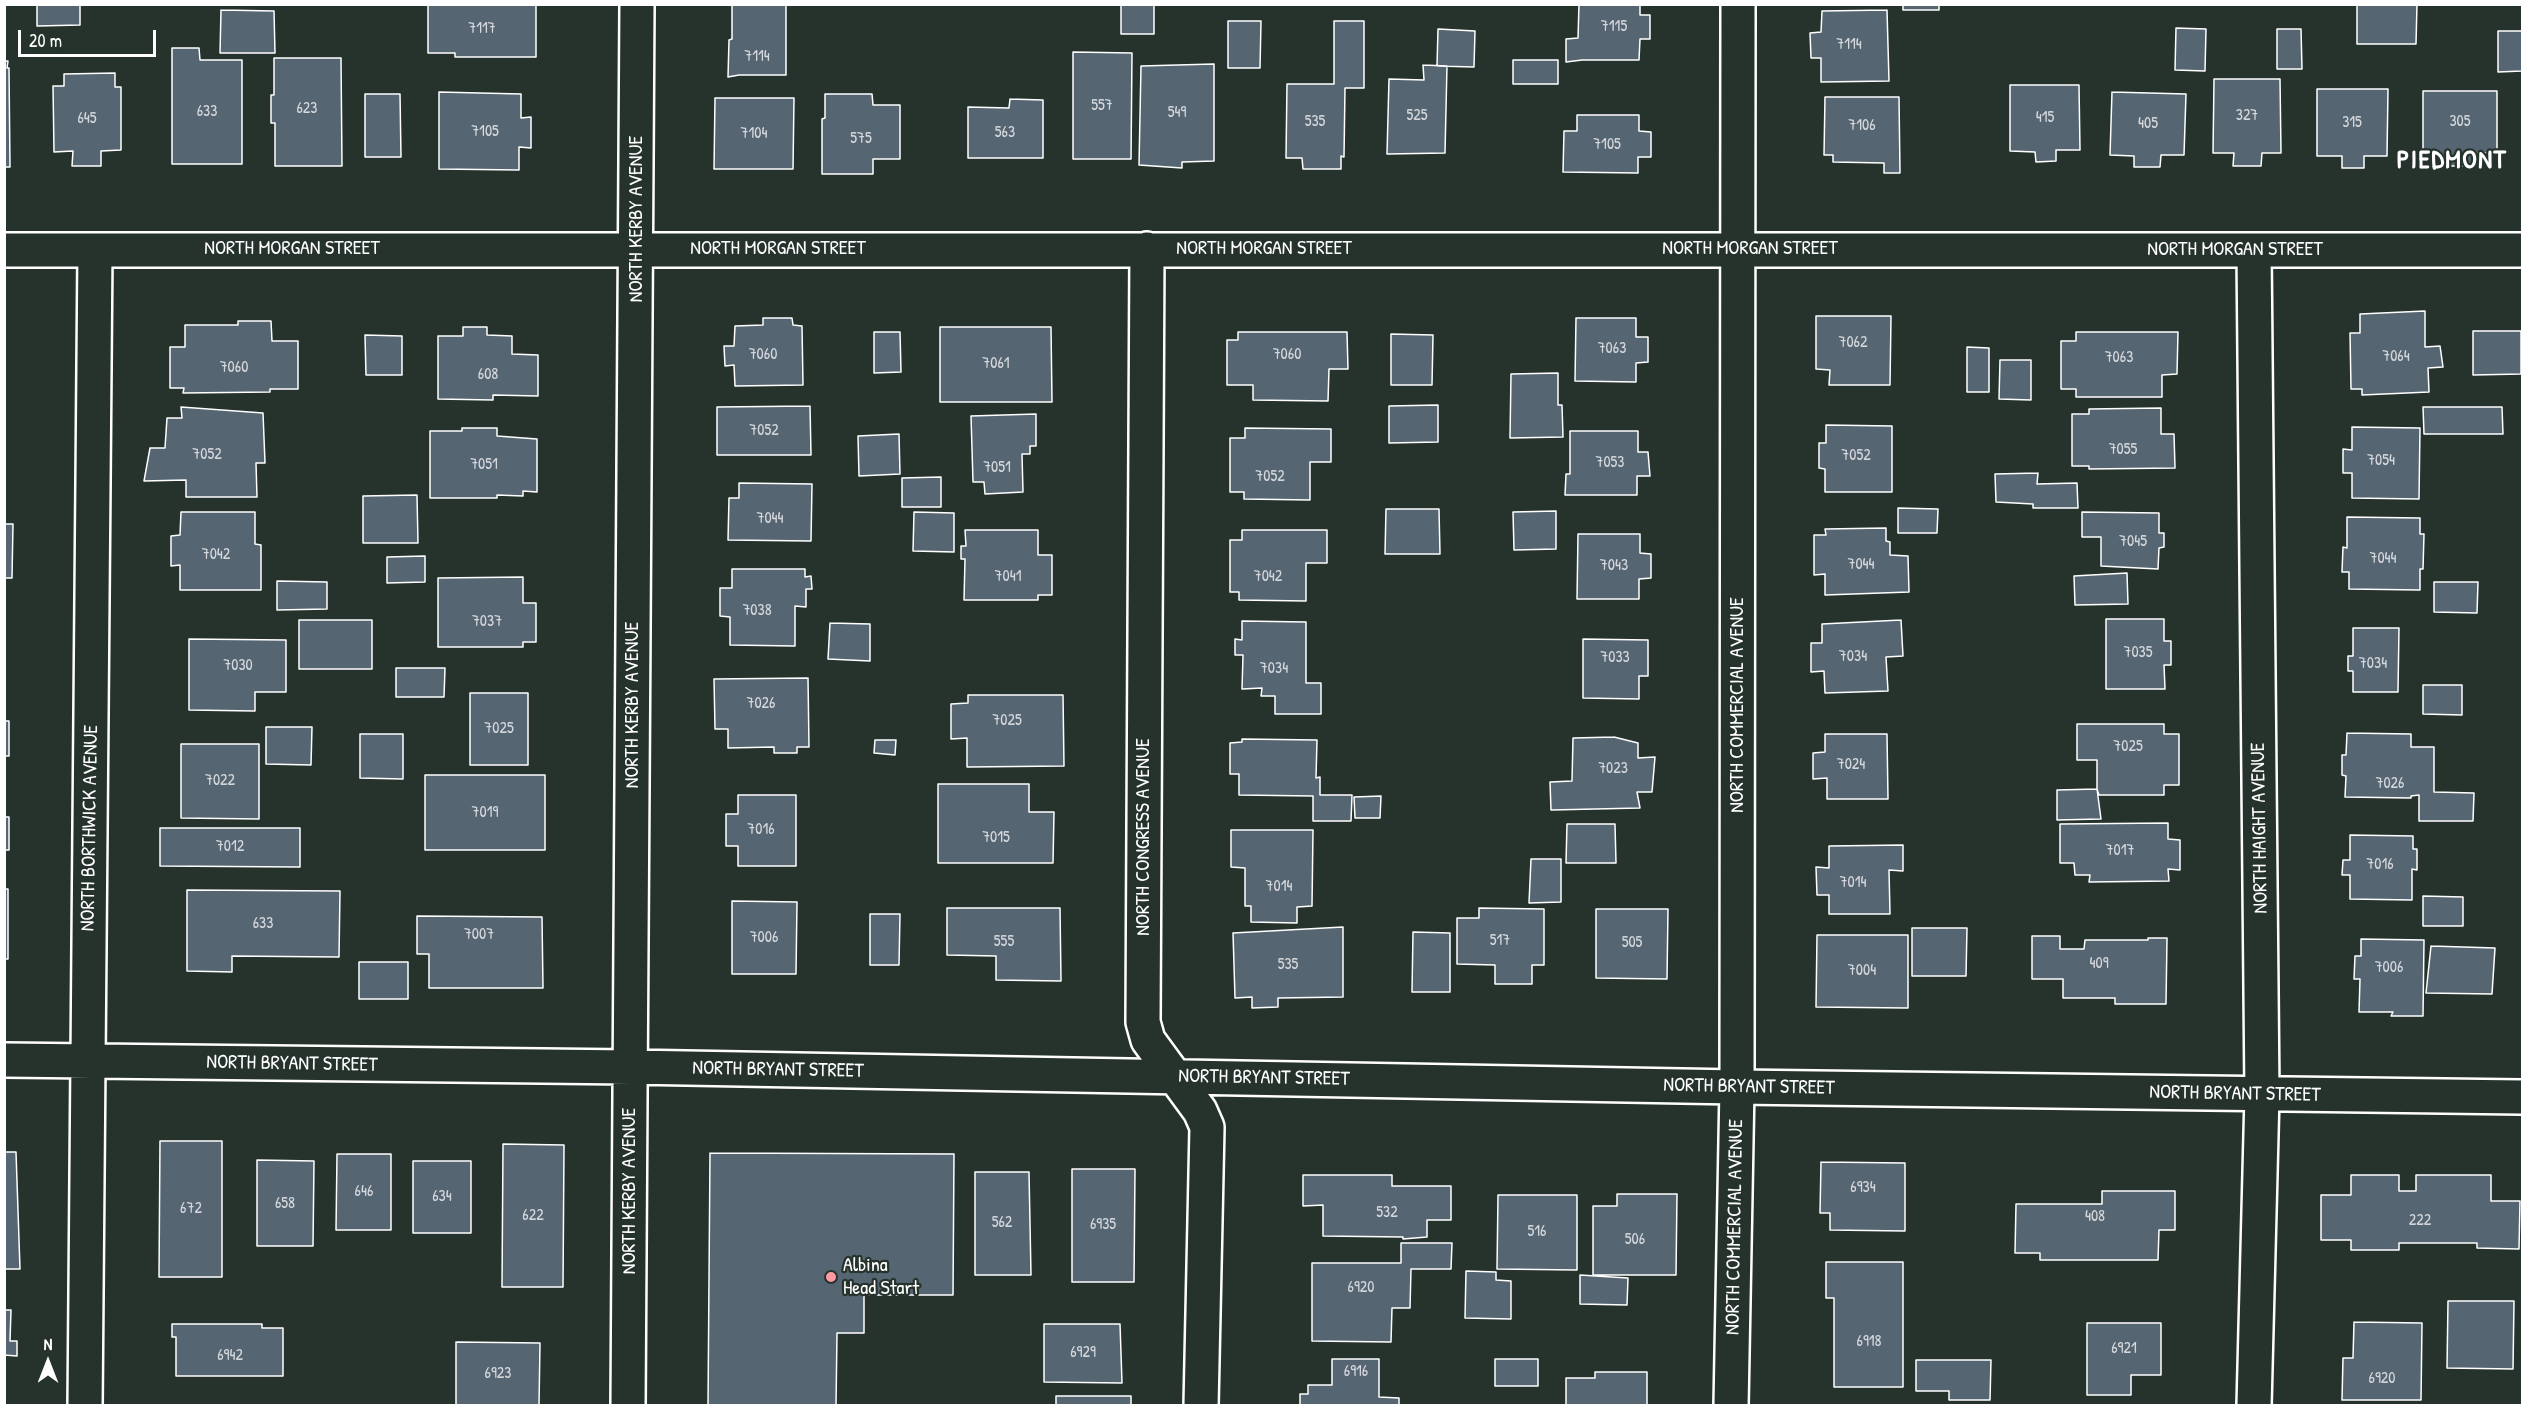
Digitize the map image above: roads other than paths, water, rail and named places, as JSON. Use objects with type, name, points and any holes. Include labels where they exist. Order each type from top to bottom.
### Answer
[{"type":"street","name":"NORTH KERBY AVENUE","points":[[628,1406],[637,4]]},
{"type":"street","name":"NORTH COMMERCIAL AVENUE","points":[[1731,1406],[1737,1087],[1738,4]]},
{"type":"street","name":"NORTH CONGRESS AVENUE","points":[[1147,249],[1143,1022],[1148,1040],[1200,1111],[1207,1127],[1201,1406]]},
{"type":"street","name":"NORTH MORGAN STREET","points":[[4,250],[2523,250]]},
{"type":"street","name":"NORTH BORTHWICK AVENUE","points":[[85,1406],[95,250]]},
{"type":"street","name":"NORTH HAIGHT AVENUE","points":[[2254,250],[2262,1095],[2254,1406]]},
{"type":"street","name":"NORTH BRYANT STREET","points":[[4,1060],[631,1067],[1737,1087],[2523,1097]]},
{"type":"place","name":"Albina Head Start","points":[[831,1277]]},
{"type":"district","name":"PIEDMONT","points":[[2452,161]]}]
